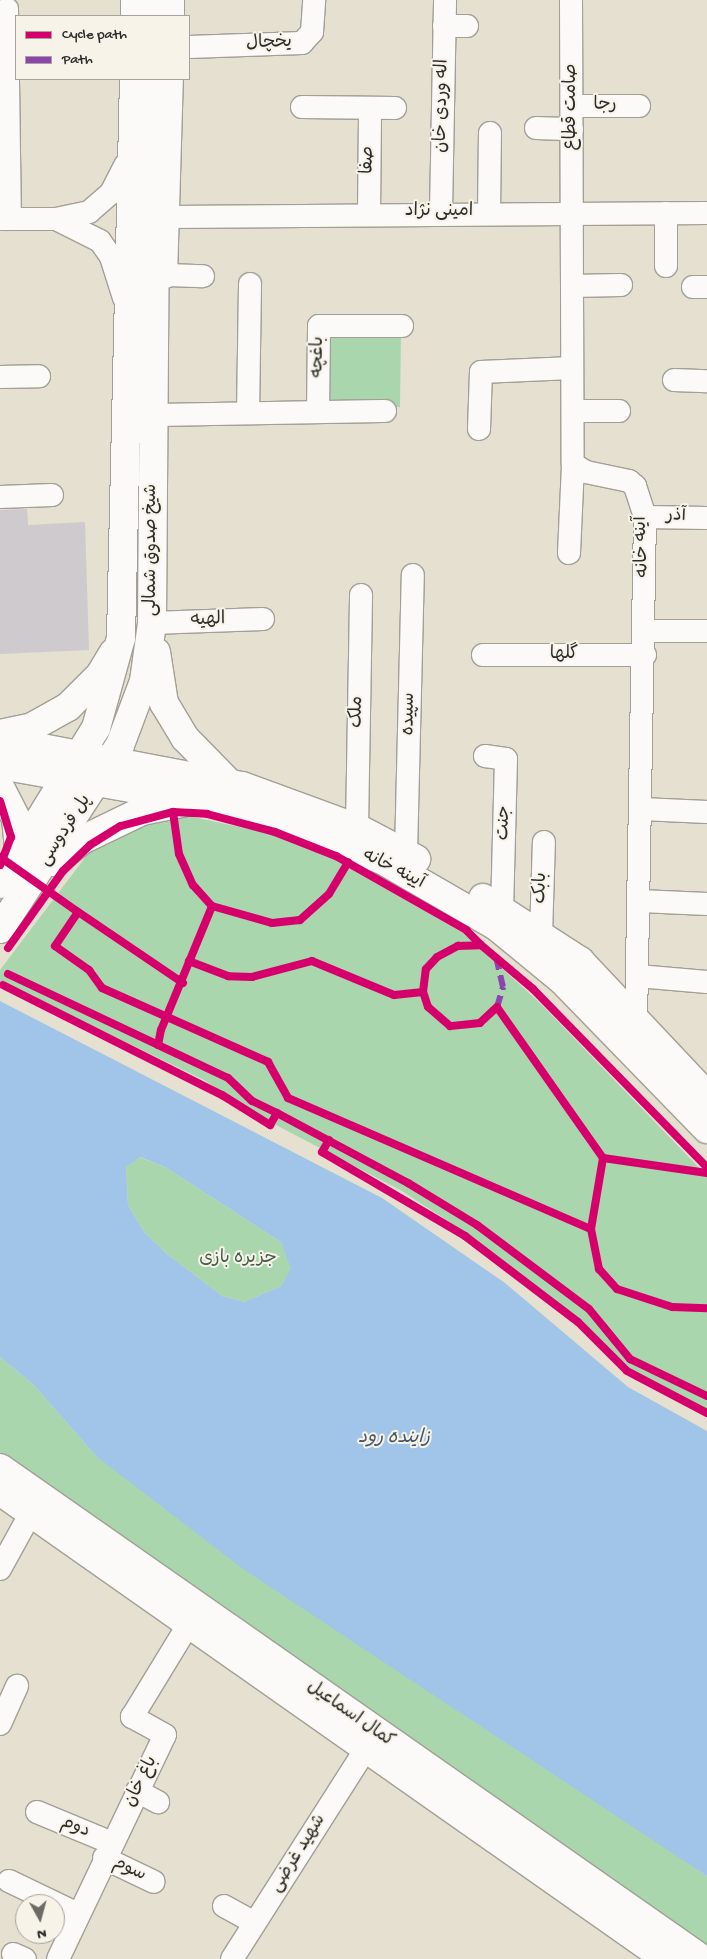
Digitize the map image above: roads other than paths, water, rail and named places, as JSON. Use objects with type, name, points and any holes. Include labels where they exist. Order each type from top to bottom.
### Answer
[{"type":"main road","points":[[135,0],[135,15]]},
{"type":"main road","points":[[156,0],[156,15]]},
{"type":"main road","name":"شیخ صدوق شمالی","points":[[134,80],[152,217]]},
{"type":"main road","name":"شیخ صدوق شمالی","points":[[74,765],[106,708],[121,638],[136,306],[152,217],[156,80]]},
{"type":"main road","name":"شیخ صدوق شمالی","points":[[104,772],[140,693],[152,623],[153,415],[136,306]]},
{"type":"main road","points":[[152,623],[164,703],[185,738],[230,783]]},
{"type":"main road","points":[[0,734],[32,727],[68,707],[100,675],[121,638]]},
{"type":"main road","name":"آیینه خانه","points":[[0,740],[74,765],[240,807],[382,860],[496,926],[562,980],[707,1129]]},
{"type":"main road","name":"آیینه خانه","points":[[0,765],[74,765]]},
{"type":"main road","name":"پل فردوسی","points":[[0,929],[74,765]]},
{"type":"main road","name":"آیینه خانه","points":[[104,772],[230,783],[356,828],[406,854],[502,909],[580,961],[707,1096]]},
{"type":"main road","name":"پل فردوسی","points":[[0,884],[29,864],[104,772]]},
{"type":"main road","points":[[0,786],[16,819],[29,864],[142,811],[202,798]]},
{"type":"main road","name":"کمال اسماعیل","points":[[0,1468],[35,1503],[669,1953],[702,1959]]},
{"type":"main road","name":"کمال اسماعیل","points":[[0,1491],[35,1503]]},
{"type":"street","points":[[127,0],[127,15]]},
{"type":"street","points":[[172,15],[173,0]]},
{"type":"street","name":"یخچال","points":[[190,47],[302,43],[312,32],[314,0]]},
{"type":"street","name":"اله وردی خان","points":[[442,212],[445,0]]},
{"type":"street","name":"صامت قطاع","points":[[572,0],[572,215]]},
{"type":"street","points":[[7,10],[5,219],[56,219],[89,212],[100,205],[125,165]]},
{"type":"street","points":[[444,26],[467,26]]},
{"type":"street","name":"شیخ صدوق شمالی","points":[[126,80],[125,165],[136,306]]},
{"type":"street","name":"شیخ صدوق شمالی","points":[[136,306],[167,275],[152,217],[172,80]]},
{"type":"street","name":"رجا","points":[[572,106],[639,106]]},
{"type":"street","points":[[302,107],[395,108]]},
{"type":"street","name":"صفا","points":[[368,212],[370,108]]},
{"type":"street","points":[[536,128],[572,129]]},
{"type":"street","points":[[489,213],[490,134]]},
{"type":"street","name":"امینی نژاد","points":[[152,217],[368,212],[572,215],[707,213]]},
{"type":"street","points":[[666,213],[666,266]]},
{"type":"street","points":[[569,553],[573,464],[572,215]]},
{"type":"street","points":[[56,219],[100,241],[111,257],[136,306]]},
{"type":"street","points":[[167,275],[203,276]]},
{"type":"street","points":[[248,413],[250,284]]},
{"type":"street","points":[[572,286],[621,285]]},
{"type":"street","name":"باغچه","points":[[318,412],[319,326],[402,326]]},
{"type":"street","points":[[479,429],[481,372],[572,368]]},
{"type":"street","points":[[0,377],[39,376]]},
{"type":"street","points":[[674,380],[707,381]]},
{"type":"street","points":[[153,415],[385,411]]},
{"type":"street","points":[[572,411],[619,412]]},
{"type":"street","name":"آینه خانه","points":[[573,464],[586,472],[629,481],[635,486],[645,517],[645,655],[640,926],[636,1021]]},
{"type":"street","points":[[0,497],[52,495]]},
{"type":"street","name":"آذر","points":[[645,517],[707,518]]},
{"type":"street","name":"سپیده","points":[[406,854],[413,575]]},
{"type":"street","name":"ملک","points":[[356,828],[360,595]]},
{"type":"street","name":"الهیه","points":[[152,623],[263,619]]},
{"type":"street","points":[[645,631],[707,632]]},
{"type":"street","name":"گلها","points":[[484,655],[645,655]]},
{"type":"street","name":"جنت","points":[[484,756],[506,759],[502,909]]},
{"type":"street","points":[[642,810],[707,812]]},
{"type":"street","name":"بابک","points":[[541,935],[544,842]]},
{"type":"street","points":[[640,900],[707,904]]},
{"type":"street","points":[[638,976],[707,982]]},
{"type":"street","points":[[0,1569],[35,1503]]},
{"type":"street","name":"باغ خان","points":[[59,1959],[78,1914],[165,1735],[132,1717],[193,1616]]},
{"type":"street","points":[[0,1724],[17,1686]]},
{"type":"street","name":"شهید غرضی","points":[[232,1959],[370,1742]]},
{"type":"street","points":[[137,1791],[158,1802]]},
{"type":"street","name":"دوم","points":[[37,1812],[108,1851]]},
{"type":"street","name":"سوم","points":[[108,1851],[154,1882]]},
{"type":"street","points":[[9,1881],[78,1914]]},
{"type":"street","points":[[224,1906],[255,1923]]},
{"type":"water","name":"زاینده رود","points":[[0,1001],[382,1198],[505,1283],[628,1387],[707,1431],[707,1876],[243,1569],[97,1457],[33,1384],[0,1357]],"holes":[[[140,1157],[165,1167],[281,1242],[291,1269],[281,1286],[244,1302],[222,1296],[167,1254],[144,1232],[128,1205],[126,1167]]]},
{"type":"park label","name":"جزیره بازی","points":[[238,1259]]}]
